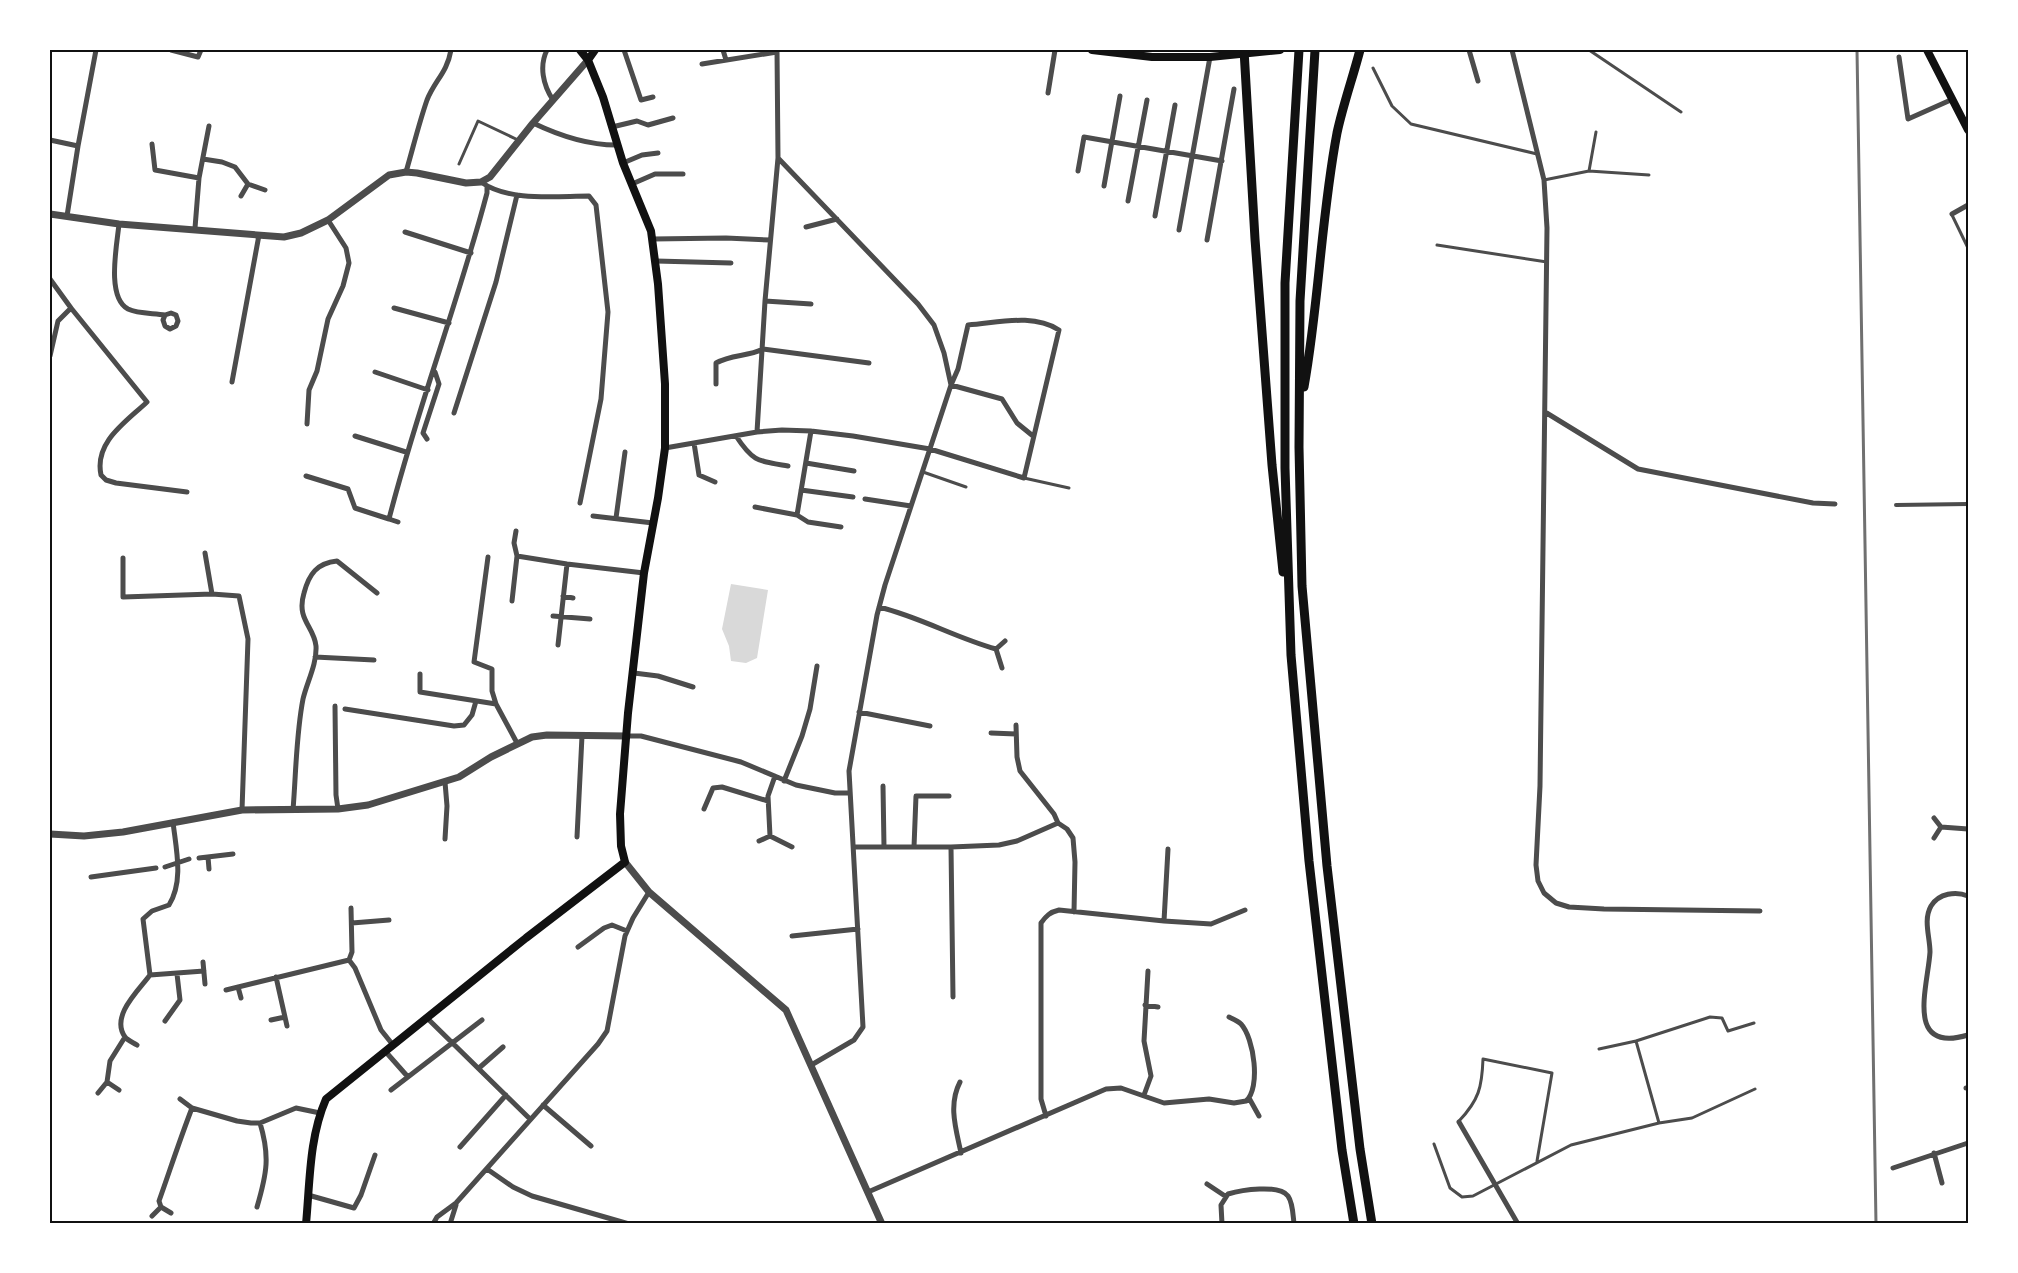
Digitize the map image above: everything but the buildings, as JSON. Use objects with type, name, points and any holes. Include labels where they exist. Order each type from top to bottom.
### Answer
[{"type":"highway","points":[[1291,656],[1285,468],[1285,283],[1299,50]]},
{"type":"highway","points":[[1315,50],[1300,301],[1302,586],[1327,866],[1360,1149],[1372,1224]]},
{"type":"highway","points":[[1299,412],[1310,352],[1338,132],[1360,50]]},
{"type":"highway","points":[[1244,51],[1272,465],[1311,872],[1342,1150],[1354,1224]]},
{"type":"highway","points":[[1360,1149],[1378,1224]]},
{"type":"main road","points":[[306,1224],[312,1148],[320,1113],[326,1099],[526,938],[625,862],[621,846],[620,814],[644,573],[665,448],[665,384],[656,261],[651,231],[616,146],[612,127],[588,60],[580,50]]},
{"type":"main road","points":[[588,60],[595,50]]},
{"type":"main road","points":[[1093,50],[1152,57],[1280,50]]},
{"type":"main road","points":[[1927,50],[1968,130]]},
{"type":"street","points":[[67,216],[96,50]]},
{"type":"street","points":[[171,50],[198,57],[201,50]]},
{"type":"street","points":[[406,172],[434,85],[448,66],[453,50]]},
{"type":"street","points":[[548,50],[543,68],[544,80],[546,90],[553,100]]},
{"type":"street","points":[[624,50],[641,100],[653,97]]},
{"type":"street","points":[[723,50],[726,60]]},
{"type":"street","points":[[748,50],[749,57]]},
{"type":"street","points":[[1048,93],[1055,50]]},
{"type":"street","points":[[1469,50],[1478,81]]},
{"type":"street","points":[[1512,50],[1544,180],[1547,228],[1540,775],[1536,865],[1538,881],[1544,893],[1556,903],[1569,907],[1760,911]]},
{"type":"street","points":[[702,64],[777,51],[778,158],[765,301],[757,432]]},
{"type":"street","points":[[1179,230],[1211,54]]},
{"type":"street","points":[[1899,57],[1908,119],[1953,99]]},
{"type":"street","points":[[484,184],[588,60]]},
{"type":"street","points":[[1208,240],[1234,89]]},
{"type":"street","points":[[1104,186],[1120,96]]},
{"type":"street","points":[[1128,201],[1147,100]]},
{"type":"street","points":[[1155,216],[1175,105]]},
{"type":"street","points":[[612,127],[637,121],[648,125],[673,118]]},
{"type":"street","points":[[533,123],[546,130],[601,145],[616,146]]},
{"type":"street","points":[[195,228],[199,178],[208,126]]},
{"type":"street","points":[[1078,171],[1084,136],[1222,161]]},
{"type":"street","points":[[50,140],[78,146]]},
{"type":"street","points":[[152,144],[155,170],[152,177]]},
{"type":"street","points":[[623,163],[642,155],[658,153]]},
{"type":"street","points":[[778,158],[918,304],[934,325],[944,353],[951,385]]},
{"type":"street","points":[[203,159],[235,167],[248,184],[265,190]]},
{"type":"street","points":[[155,170],[199,178]]},
{"type":"street","points":[[50,214],[119,224],[195,228],[259,235],[290,235],[301,233],[328,220],[389,175],[406,172],[484,184],[503,193],[517,195],[589,196],[596,205],[608,312],[601,399],[580,503]]},
{"type":"street","points":[[632,184],[655,174],[683,174]]},
{"type":"street","points":[[241,196],[248,184]]},
{"type":"street","points":[[389,519],[406,452],[471,253],[488,193],[484,184]]},
{"type":"street","points":[[454,412],[496,282],[517,195]]},
{"type":"street","points":[[1952,214],[1968,205]]},
{"type":"street","points":[[806,227],[837,219]]},
{"type":"street","points":[[307,424],[309,390],[317,371],[328,319],[343,286],[349,263],[346,248],[328,220]]},
{"type":"street","points":[[119,224],[114,278],[118,296],[125,308],[165,315]]},
{"type":"street","points":[[405,232],[471,253]]},
{"type":"street","points":[[232,382],[259,235]]},
{"type":"street","points":[[653,239],[770,240]]},
{"type":"street","points":[[656,261],[731,263]]},
{"type":"street","points":[[50,279],[147,402],[110,437],[100,458],[101,475],[106,480],[116,483],[187,492]]},
{"type":"street","points":[[765,301],[811,304]]},
{"type":"street","points":[[50,356],[58,321],[71,308]]},
{"type":"street","points":[[394,308],[449,323]]},
{"type":"street","points":[[665,448],[757,432],[811,431],[930,449],[1024,478],[1059,330],[1050,324],[1032,320],[968,325],[958,369],[951,385],[930,449],[923,472],[911,506],[879,607],[849,771],[863,1027],[854,1040],[813,1064]]},
{"type":"street","points":[[716,384],[716,363],[727,357],[755,353],[763,349],[869,363]]},
{"type":"street","points":[[427,439],[423,433],[439,384],[434,370]]},
{"type":"street","points":[[375,372],[428,390]]},
{"type":"street","points":[[951,385],[1002,399],[1017,423],[1033,436]]},
{"type":"street","points":[[1545,412],[1638,469],[1814,503],[1835,504]]},
{"type":"street","points":[[797,515],[811,431]]},
{"type":"street","points":[[355,436],[406,452]]},
{"type":"street","points":[[736,436],[746,452],[758,461],[788,466]]},
{"type":"street","points":[[694,442],[699,475],[715,482]]},
{"type":"street","points":[[616,519],[625,452]]},
{"type":"street","points":[[806,463],[854,471]]},
{"type":"street","points":[[306,476],[348,489],[355,508],[398,522]]},
{"type":"street","points":[[801,490],[854,497]]},
{"type":"street","points":[[865,499],[911,506]]},
{"type":"street","points":[[1896,505],[1968,504]]},
{"type":"street","points":[[755,507],[797,515],[808,522],[842,527]]},
{"type":"street","points":[[593,516],[653,523]]},
{"type":"street","points":[[512,601],[517,556],[514,543],[516,531]]},
{"type":"street","points":[[205,554],[212,594]]},
{"type":"street","points":[[517,556],[644,573]]},
{"type":"street","points":[[488,557],[474,662],[492,669],[492,691],[496,704],[518,744]]},
{"type":"street","points":[[123,558],[123,597],[212,594],[239,596],[248,639],[242,810]]},
{"type":"street","points":[[293,810],[303,700],[315,657],[316,644],[302,618],[303,595],[313,572],[325,562],[337,561],[377,593]]},
{"type":"street","points":[[558,645],[567,564]]},
{"type":"street","points":[[564,596],[573,598]]},
{"type":"street","points":[[879,607],[903,613],[956,637],[996,649]]},
{"type":"street","points":[[553,616],[590,619]]},
{"type":"street","points":[[996,649],[1005,641]]},
{"type":"street","points":[[996,649],[1002,668]]},
{"type":"street","points":[[315,657],[374,660]]},
{"type":"street","points":[[784,781],[802,736],[817,666]]},
{"type":"street","points":[[634,673],[658,676],[693,687]]},
{"type":"street","points":[[420,674],[420,692],[496,704]]},
{"type":"street","points":[[345,709],[454,726],[464,725],[472,715],[476,701]]},
{"type":"street","points":[[335,706],[338,809]]},
{"type":"street","points":[[859,712],[930,726]]},
{"type":"street","points":[[1016,725],[1020,771],[1054,814],[1058,824],[1067,829],[1073,838],[1074,912]]},
{"type":"street","points":[[991,733],[1016,735]]},
{"type":"street","points":[[50,834],[84,836],[123,832],[242,810],[338,809],[374,804],[459,777],[532,737],[547,735],[641,736],[724,757],[784,781],[826,792],[850,793]]},
{"type":"street","points":[[577,837],[582,736]]},
{"type":"street","points":[[770,836],[768,801],[775,776]]},
{"type":"street","points":[[445,782],[447,806],[445,839]]},
{"type":"street","points":[[883,786],[884,847]]},
{"type":"street","points":[[704,809],[713,788],[722,787],[768,801]]},
{"type":"street","points":[[914,847],[916,796],[949,796]]},
{"type":"street","points":[[1934,818],[1941,827],[1968,830]]},
{"type":"street","points":[[137,1045],[125,1037],[121,1025],[123,1011],[150,975],[143,919],[152,911],[170,905],[176,894],[177,863],[173,822]]},
{"type":"street","points":[[854,847],[999,845],[1017,841],[1058,824]]},
{"type":"street","points":[[1934,838],[1941,827]]},
{"type":"street","points":[[759,841],[770,836]]},
{"type":"street","points":[[770,836],[792,847]]},
{"type":"street","points":[[951,847],[953,997]]},
{"type":"street","points":[[1164,921],[1168,849]]},
{"type":"street","points":[[199,858],[233,854]]},
{"type":"street","points":[[208,857],[209,869]]},
{"type":"street","points":[[165,867],[189,859]]},
{"type":"street","points":[[625,862],[649,892],[786,1010],[813,1064],[882,1224]]},
{"type":"street","points":[[91,877],[156,868]]},
{"type":"street","points":[[433,1224],[437,1217],[456,1203],[607,1031],[627,931],[649,892]]},
{"type":"street","points":[[1968,896],[1955,893],[1941,896],[1932,905],[1927,917],[1930,951],[1923,1008],[1926,1025],[1935,1035],[1947,1038],[1968,1035]]},
{"type":"street","points":[[349,960],[352,952],[351,908]]},
{"type":"street","points":[[1046,1116],[1041,1099],[1041,923],[1049,913],[1053,911],[1074,912],[1211,924],[1245,910]]},
{"type":"street","points":[[352,923],[389,920]]},
{"type":"street","points":[[578,947],[604,928],[612,925],[627,931]]},
{"type":"street","points":[[792,936],[858,929]]},
{"type":"street","points":[[226,990],[349,960]]},
{"type":"street","points":[[349,960],[355,968],[381,1030],[393,1045]]},
{"type":"street","points":[[203,962],[205,984]]},
{"type":"street","points":[[150,975],[204,971]]},
{"type":"street","points":[[1144,1095],[1151,1076],[1144,1041],[1148,971]]},
{"type":"street","points":[[165,1021],[180,1000],[177,974]]},
{"type":"street","points":[[276,978],[287,1026]]},
{"type":"street","points":[[237,987],[241,998]]},
{"type":"street","points":[[1145,1005],[1158,1006]]},
{"type":"street","points":[[271,1020],[285,1017]]},
{"type":"street","points":[[868,1192],[1113,1088],[1173,1103],[1209,1099],[1234,1103],[1246,1101],[1255,1082],[1254,1066],[1243,1025],[1229,1017]]},
{"type":"street","points":[[427,1018],[530,1119]]},
{"type":"street","points":[[392,1089],[482,1020]]},
{"type":"street","points":[[98,1093],[107,1082],[110,1060],[125,1037]]},
{"type":"street","points":[[479,1068],[502,1047]]},
{"type":"street","points":[[385,1051],[408,1077]]},
{"type":"street","points":[[107,1082],[119,1090]]},
{"type":"street","points":[[960,1082],[953,1101],[954,1121],[961,1153]]},
{"type":"street","points":[[460,1147],[506,1095]]},
{"type":"street","points":[[1249,1098],[1259,1116]]},
{"type":"street","points":[[180,1099],[192,1108],[237,1122],[260,1123],[296,1108],[320,1113]]},
{"type":"street","points":[[543,1105],[591,1146]]},
{"type":"street","points":[[171,1213],[161,1208],[159,1201],[192,1108]]},
{"type":"street","points":[[1459,1122],[1518,1224]]},
{"type":"street","points":[[257,1207],[267,1164],[266,1144],[260,1123]]},
{"type":"street","points":[[1893,1168],[1968,1143]]},
{"type":"street","points":[[1934,1154],[1942,1183]]},
{"type":"street","points":[[308,1195],[354,1208],[375,1155]]},
{"type":"street","points":[[487,1168],[513,1187],[532,1196],[629,1224]]},
{"type":"street","points":[[1207,1184],[1225,1196]]},
{"type":"street","points":[[1222,1224],[1221,1205],[1225,1196],[1232,1193],[1271,1189],[1285,1193],[1289,1198],[1294,1224]]},
{"type":"street","points":[[450,1224],[456,1203]]},
{"type":"street","points":[[152,1216],[161,1208]]},
{"type":"lane","points":[[1589,50],[1681,112]]},
{"type":"lane","points":[[1372,68],[1392,105],[1411,124],[1537,154]]},
{"type":"lane","points":[[459,164],[480,115]]},
{"type":"lane","points":[[478,121],[519,141]]},
{"type":"lane","points":[[1589,171],[1596,132]]},
{"type":"lane","points":[[1544,180],[1589,171],[1649,175]]},
{"type":"lane","points":[[1952,214],[1968,248]]},
{"type":"lane","points":[[1437,245],[1547,262]]},
{"type":"lane","points":[[923,472],[966,487]]},
{"type":"lane","points":[[1024,478],[1070,488]]},
{"type":"lane","points":[[1599,1050],[1636,1041],[1710,1017],[1722,1018],[1728,1031],[1754,1023]]},
{"type":"lane","points":[[1636,1041],[1659,1123]]},
{"type":"lane","points":[[1459,1122],[1480,1092],[1483,1059],[1552,1073],[1537,1161]]},
{"type":"lane","points":[[1434,1144],[1450,1188],[1462,1197],[1473,1196],[1571,1145],[1659,1123],[1692,1118],[1755,1089]]},
{"type":"shaded area","points":[[731,584],[768,590],[757,658],[746,663],[731,661],[729,646],[722,629]]},
{"type":"railway","points":[[1857,50],[1876,1224]]}]
